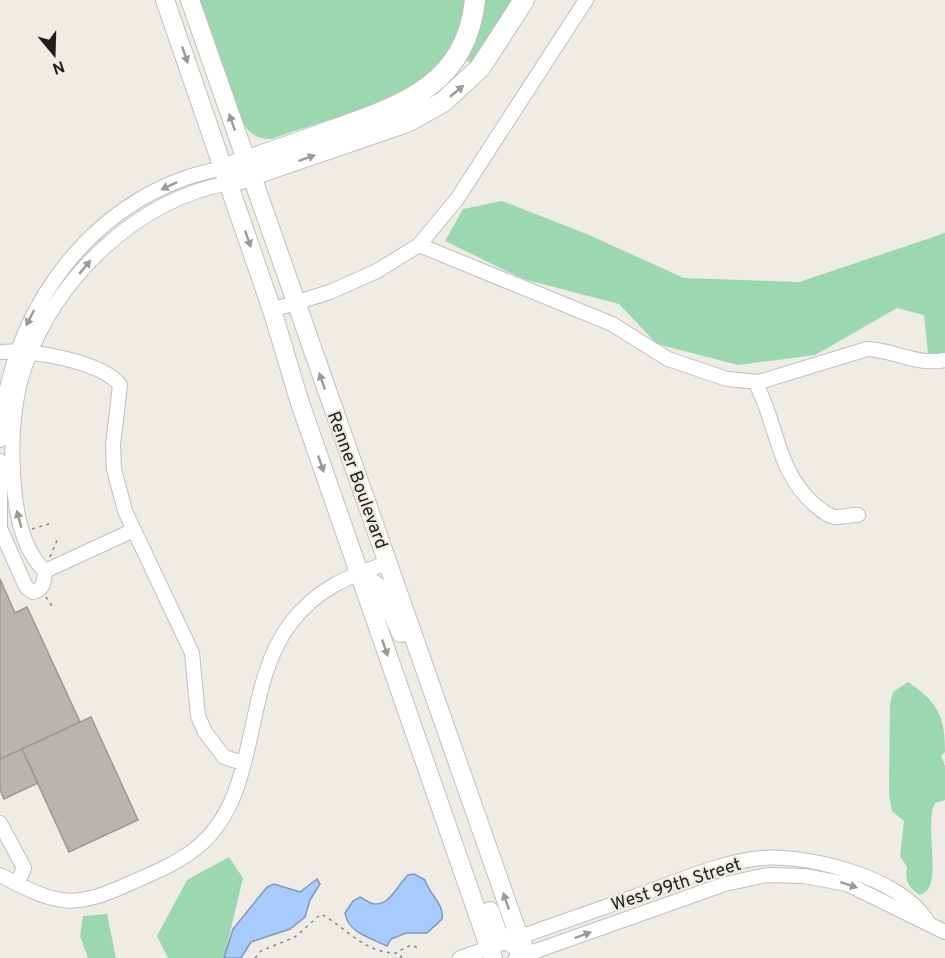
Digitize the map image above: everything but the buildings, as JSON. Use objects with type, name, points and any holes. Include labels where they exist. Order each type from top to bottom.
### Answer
[{"type":"highway","points":[[249,169],[389,110],[428,88],[450,66],[466,40],[475,0]]},
{"type":"highway","points":[[227,175],[407,122],[443,102],[480,68],[524,0]]},
{"type":"main road","name":"Renner Boulevard","points":[[165,0],[227,175],[299,400],[441,808],[502,948],[525,957]]},
{"type":"main road","name":"Renner Boulevard","points":[[190,0],[449,739],[502,948]]},
{"type":"main road","points":[[359,573],[382,590],[422,684],[449,739]]},
{"type":"street","points":[[272,310],[295,304],[377,271],[419,245],[457,199],[586,0]]},
{"type":"street","points":[[0,440],[5,395],[16,351],[36,307],[56,276],[81,247],[110,221],[164,187],[203,171],[227,175]]},
{"type":"street","points":[[45,571],[39,591],[33,592],[26,587],[0,528],[17,397],[31,352],[57,303],[91,260],[118,235],[171,202],[208,187],[227,175]]},
{"type":"street","points":[[419,245],[612,324],[668,360],[727,379],[755,382],[867,349],[883,349],[916,360],[934,363],[945,360]]},
{"type":"street","points":[[0,352],[31,352],[94,369],[111,376],[120,385],[113,445],[114,469],[125,512],[192,653],[196,675],[197,710],[205,732],[224,757],[243,762]]},
{"type":"street","points":[[755,382],[766,402],[786,470],[795,484],[822,511],[833,517],[858,515]]},
{"type":"street","points":[[0,461],[5,496],[36,562],[45,571]]},
{"type":"street","points":[[45,571],[134,530]]},
{"type":"street","points":[[0,874],[41,897],[78,902],[113,891],[177,861],[212,833],[236,793],[261,686],[272,655],[289,625],[307,603],[326,588],[388,563]]},
{"type":"street","points":[[0,823],[24,868],[17,884]]},
{"type":"street","name":"West 99th Street","points":[[460,958],[502,948],[710,870],[764,858],[810,861],[863,875],[915,906],[927,921]]},
{"type":"street","name":"West 99th Street","points":[[525,957],[725,884],[767,874],[804,876],[847,884],[874,895],[904,914],[927,921],[945,932]]},
{"type":"path","points":[[45,571],[58,538]]},
{"type":"path","points":[[255,958],[261,951],[295,937],[321,914],[361,944],[383,952],[399,953],[411,945],[418,948]]},
{"type":"path","points":[[399,953],[401,958]]},
{"type":"green space","points":[[197,0],[466,0],[454,45],[440,63],[421,79],[373,104],[272,139],[255,135],[242,123]]},
{"type":"green space","points":[[482,0],[520,0],[477,66],[465,60]]},
{"type":"green space","points":[[502,201],[589,235],[684,278],[799,282],[945,233],[945,354],[928,353],[924,315],[897,308],[815,355],[738,365],[657,344],[619,304],[523,279],[445,241],[463,209]]},
{"type":"green space","points":[[908,682],[926,696],[938,711],[945,740],[945,752],[941,756],[945,766],[945,800],[935,803],[932,814],[933,869],[927,890],[920,895],[913,890],[907,880],[907,867],[900,856],[904,821],[892,811],[889,794],[890,704],[893,692]]},
{"type":"green space","points":[[229,857],[243,878],[224,958],[168,958],[157,936],[187,880]]},
{"type":"green space","points":[[107,914],[116,958],[88,958],[80,936],[83,916]]},
{"type":"water","points":[[414,874],[425,880],[439,904],[442,919],[427,933],[406,933],[391,939],[387,946],[355,930],[347,920],[345,913],[353,901],[360,897],[374,904],[385,902],[408,875]]},
{"type":"water","points":[[317,879],[320,884],[310,900],[305,917],[290,929],[251,942],[241,958],[224,958],[233,929],[267,887],[274,884],[300,892]]}]
